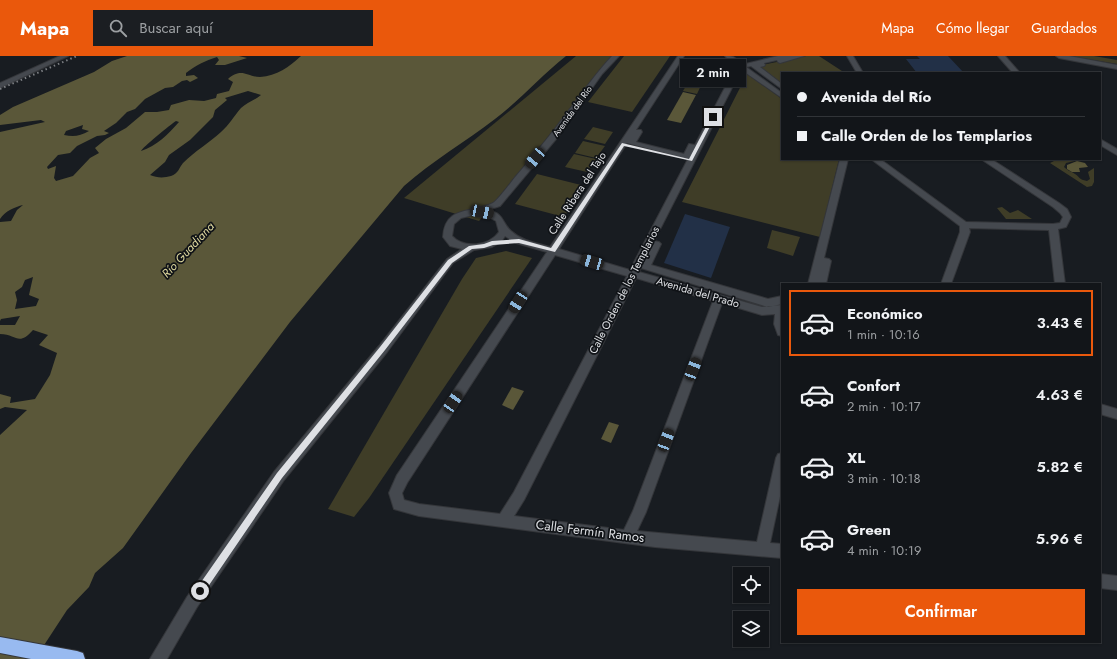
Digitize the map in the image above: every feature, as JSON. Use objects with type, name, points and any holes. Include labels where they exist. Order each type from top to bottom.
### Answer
[{"type":"highway","points":[[0,645],[77,659]]},
{"type":"street","points":[[0,86],[66,56]]},
{"type":"street","name":"Avenida del Río","points":[[476,212],[496,204],[553,137],[600,73],[616,56]]},
{"type":"street","name":"Calle Ribera del Tajo","points":[[399,505],[395,493],[402,479],[681,56]]},
{"type":"street","points":[[687,56],[631,143],[686,157],[735,61],[728,56]]},
{"type":"street","points":[[735,56],[747,62],[781,89]]},
{"type":"street","points":[[747,62],[773,56]]},
{"type":"street","points":[[747,62],[787,56]]},
{"type":"street","points":[[781,86],[754,66],[801,56]]},
{"type":"street","points":[[846,56],[854,72]]},
{"type":"street","points":[[850,56],[859,72]]},
{"type":"street","points":[[1000,56],[1016,72]]},
{"type":"street","points":[[1059,56],[1117,67]]},
{"type":"street","name":"Calle Orden de los Templarios","points":[[504,520],[519,496],[739,67],[747,62]]},
{"type":"street","points":[[781,95],[745,69],[644,266],[781,307]]},
{"type":"street","points":[[1101,142],[1117,153]]},
{"type":"street","points":[[623,144],[691,160]]},
{"type":"street","points":[[813,283],[844,160]]},
{"type":"street","points":[[821,283],[849,160]]},
{"type":"street","points":[[876,160],[964,225],[1053,227],[1063,225],[1066,222],[1067,217],[1064,211],[987,160]]},
{"type":"street","points":[[496,204],[496,217]]},
{"type":"street","points":[[476,212],[490,213],[496,217],[501,221],[503,227],[502,233],[499,238],[484,246],[471,248],[458,245],[454,243],[447,235],[447,228],[450,222],[456,217],[464,214],[476,212]]},
{"type":"street","points":[[946,283],[965,232],[964,225]]},
{"type":"street","name":"Avenida del Prado","points":[[503,227],[508,233],[519,241],[632,274],[762,311],[781,307]]},
{"type":"street","points":[[1053,227],[1060,283]]},
{"type":"street","name":"Avenida del Prado","points":[[492,243],[519,241]]},
{"type":"street","points":[[450,261],[454,243]]},
{"type":"street","points":[[158,659],[192,602],[280,476],[383,348],[450,261],[471,248]]},
{"type":"street","points":[[628,536],[639,512],[719,298]]},
{"type":"street","points":[[780,329],[778,318],[781,310]]},
{"type":"street","name":"Avenida del Prado","points":[[762,311],[780,329]]},
{"type":"street","points":[[1101,409],[1117,414]]},
{"type":"street","points":[[762,549],[781,463]]},
{"type":"street","name":"Calle Fermín Ramos","points":[[399,505],[419,510],[628,536],[781,551]]},
{"type":"street","points":[[1101,581],[1117,583]]},
{"type":"shaded area","points":[[576,56],[614,56],[479,221],[404,198]]},
{"type":"shaded area","points":[[624,56],[670,56],[632,112],[588,102]]},
{"type":"shaded area","points":[[806,56],[819,56],[843,72],[781,72],[781,84],[757,66]]},
{"type":"shaded area","points":[[1070,56],[1094,56],[1117,60],[1117,64]]},
{"type":"shaded area","points":[[747,74],[781,98],[781,160],[839,160],[820,237],[682,202]]},
{"type":"shaded area","points":[[690,79],[703,81],[697,94],[683,91]]},
{"type":"shaded area","points":[[593,127],[613,132],[605,144],[584,139]]},
{"type":"shaded area","points":[[583,141],[605,146],[596,158],[575,153]]},
{"type":"shaded area","points":[[574,154],[596,159],[587,172],[565,167]]},
{"type":"shaded area","points":[[1056,160],[1079,160],[1066,163],[1064,167],[1081,179],[1087,181],[1090,179],[1088,172],[1094,168],[1094,182],[1092,186],[1087,187],[1050,163]]},
{"type":"shaded area","points":[[537,174],[585,186],[564,217],[515,204]]},
{"type":"shaded area","points":[[1002,207],[1010,213],[1018,210],[1032,219],[1006,219],[997,208]]},
{"type":"shaded area","points":[[772,230],[800,237],[793,256],[767,248]]},
{"type":"shaded area","points":[[506,251],[532,258],[369,498],[354,517],[328,509],[462,279],[476,258]]},
{"type":"water","name":"Río Guadiana","points":[[127,56],[239,56],[247,58],[225,65],[215,65],[219,60],[217,57],[193,68],[186,73],[186,76],[194,75],[198,78],[190,82],[187,80],[182,81],[173,87],[165,88],[145,99],[135,109],[127,112],[116,123],[104,131],[109,133],[97,136],[77,146],[70,153],[58,155],[47,167],[48,169],[56,166],[54,178],[56,181],[73,176],[90,158],[99,153],[95,148],[106,139],[126,128],[145,112],[169,110],[171,105],[189,100],[204,101],[216,98],[217,94],[229,91],[233,82],[228,79],[233,75],[241,73],[260,77],[272,75],[287,67],[301,56],[566,56],[504,112],[426,168],[404,186],[290,322],[191,453],[123,548],[95,573],[89,587],[67,610],[35,659],[0,659],[0,435],[27,410],[5,407],[0,409],[0,394],[11,397],[10,403],[35,399],[50,375],[57,353],[39,345],[48,335],[33,330],[24,338],[20,339],[0,334],[0,325],[15,325],[20,316],[1,319],[0,321],[0,222],[11,221],[17,210],[23,205],[7,212],[0,219],[0,132],[45,122],[41,120],[0,125],[0,115],[13,107],[94,72],[112,61]],"holes":[[[248,91],[261,95],[241,108],[224,129],[183,163],[175,174],[163,177],[155,177],[150,175],[165,162],[169,155],[190,140],[213,117],[215,110],[227,100],[225,98]],[[176,121],[179,122],[157,143],[141,151]],[[83,125],[82,129],[89,131],[74,136],[64,135],[66,131]],[[33,277],[29,295],[39,299],[36,306],[15,309],[17,300],[15,292],[22,287],[25,280]]]},
{"type":"water","points":[[683,92],[696,95],[681,123],[667,120]]},
{"type":"water","points":[[1077,161],[1085,163],[1088,167],[1079,168],[1080,172],[1072,172],[1067,169],[1067,165]]},
{"type":"water","points":[[512,387],[524,391],[513,410],[502,405]]},
{"type":"water","points":[[609,422],[619,425],[611,443],[601,439]]},
{"type":"building","points":[[917,56],[948,56],[963,72],[916,72],[906,59],[920,59]]},
{"type":"building","points":[[685,214],[730,227],[711,278],[664,263]]},
{"type":"railway","points":[[0,89],[77,56]]},
{"type":"route","points":[[200,591],[254,511],[280,476],[383,348],[450,261],[471,248],[492,243],[519,241],[553,251],[623,144],[691,160],[713,117]]}]
